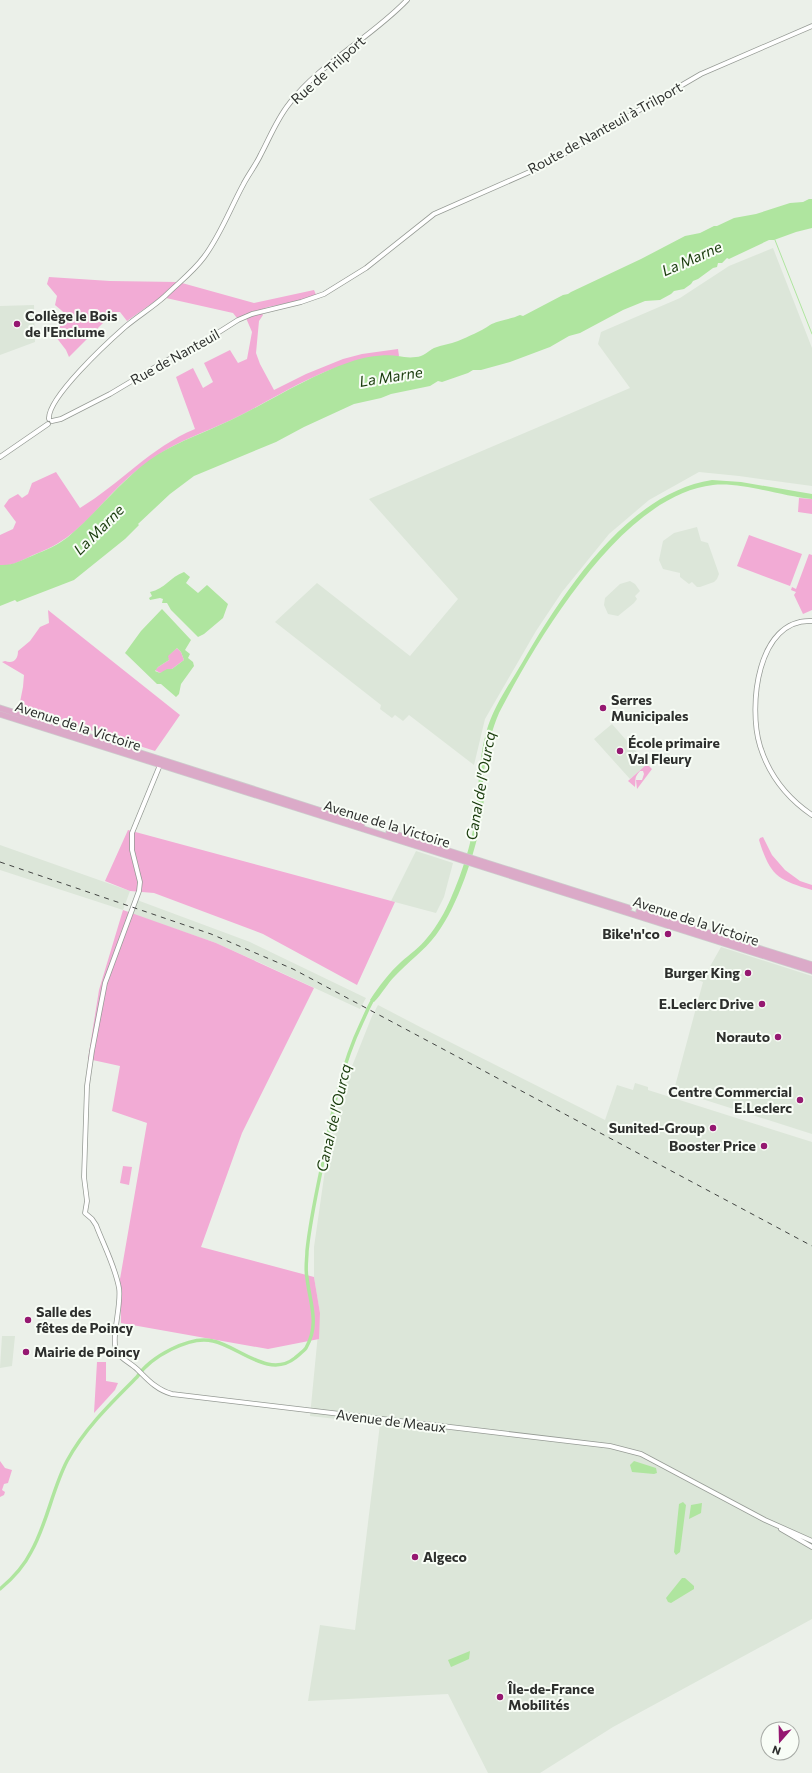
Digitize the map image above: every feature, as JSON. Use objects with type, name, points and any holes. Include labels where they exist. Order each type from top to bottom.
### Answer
[{"type":"main road","name":"Avenue de la Victoire","points":[[0,708],[812,971]]},
{"type":"main road","name":"Avenue de la Victoire","points":[[0,714],[160,765],[462,857]]},
{"type":"main road","name":"Avenue de la Victoire","points":[[471,860],[812,965]]},
{"type":"street","name":"Rue de Trilport","points":[[50,421],[50,414],[61,392],[79,372],[124,328],[156,304],[204,258],[214,243],[239,193],[281,116],[292,100],[311,81],[383,22],[407,0]]},
{"type":"street","name":"Route de Nanteuil à Trilport","points":[[302,302],[324,294],[366,268],[434,214],[543,166],[701,74],[812,26]]},
{"type":"street","name":"Rue de Nanteuil","points":[[0,457],[50,421],[61,419],[103,397],[162,363],[214,336],[238,320],[252,314],[302,302]]},
{"type":"street","points":[[812,621],[792,624],[781,631],[772,642],[758,683],[754,715],[760,746],[771,771],[779,784],[790,796],[812,815]]},
{"type":"street","points":[[154,757],[160,765],[164,762],[184,769],[190,769]]},
{"type":"street","name":"Avenue de Meaux","points":[[160,765],[133,830],[132,850],[140,882],[139,891],[134,901],[105,983],[87,1086],[84,1177],[86,1201],[85,1213],[96,1225],[114,1268],[119,1290],[119,1305],[114,1344],[116,1351],[120,1356],[164,1392],[172,1394],[610,1446],[641,1454],[670,1467],[765,1520]]},
{"type":"street","points":[[765,1520],[812,1542]]},
{"type":"street","points":[[765,1520],[812,1547]]},
{"type":"shaded area","points":[[773,248],[812,348],[812,486],[699,472],[649,500],[609,534],[562,592],[536,631],[485,719],[474,765],[409,715],[403,721],[395,715],[392,718],[380,709],[381,705],[275,622],[317,583],[410,656],[458,599],[369,499],[630,388],[598,344],[601,332],[680,298],[729,266]]},
{"type":"shaded area","points":[[49,277],[110,281],[177,282],[161,297],[127,321],[120,312],[114,312],[69,357],[66,350],[56,337],[59,331],[58,325],[68,316],[55,305],[57,296],[47,284]]},
{"type":"shaded area","points":[[182,283],[254,303],[314,290],[317,297],[268,307],[237,318],[233,313],[166,298]]},
{"type":"shaded area","name":"Collège le Bois de l'Enclume","points":[[34,305],[35,342],[0,355],[0,306]]},
{"type":"shaded area","points":[[262,313],[263,315],[259,321],[256,353],[260,364],[274,390],[306,374],[343,359],[362,354],[398,349],[399,356],[353,362],[332,369],[231,420],[173,446],[132,474],[83,524],[66,538],[20,562],[0,565],[0,535],[13,529],[16,522],[4,506],[9,499],[18,494],[22,498],[28,494],[32,483],[56,472],[80,508],[164,446],[195,429],[176,377],[193,368],[203,388],[213,382],[204,363],[230,350],[238,363],[247,359],[252,332],[246,318]]},
{"type":"shaded area","points":[[799,498],[812,499],[812,514],[798,512]]},
{"type":"shaded area","points":[[697,527],[701,541],[708,543],[719,574],[714,582],[700,587],[697,587],[692,582],[689,584],[680,577],[680,573],[663,569],[659,560],[663,541],[674,533]]},
{"type":"shaded area","points":[[749,535],[802,554],[790,586],[737,566]]},
{"type":"shaded area","points":[[809,554],[812,555],[812,610],[803,614],[794,595],[796,592],[791,590],[792,587],[796,589]]},
{"type":"shaded area","points":[[630,581],[635,584],[640,591],[635,596],[637,599],[618,616],[608,614],[604,605],[605,598],[620,584]]},
{"type":"shaded area","points":[[48,610],[180,715],[155,751],[19,707],[24,675],[2,662],[13,662],[17,657],[18,651],[30,641],[40,627],[49,623]]},
{"type":"shaded area","points":[[177,648],[181,652],[184,660],[172,669],[160,673],[155,670],[169,660],[167,656]]},
{"type":"shaded area","name":"École primaire Val Fleury","points":[[612,724],[647,764],[630,779],[594,739]]},
{"type":"shaded area","points":[[647,764],[652,769],[637,789],[636,780],[642,780],[644,774],[643,771],[640,771],[637,775],[636,778],[635,787],[628,781]]},
{"type":"shaded area","points":[[128,830],[395,902],[357,985],[263,934],[154,893],[130,891],[105,881]]},
{"type":"shaded area","points":[[763,837],[772,855],[785,870],[800,881],[812,885],[812,890],[790,883],[771,869],[759,840]]},
{"type":"shaded area","points":[[0,845],[130,891],[123,910],[0,870]]},
{"type":"shaded area","points":[[416,851],[453,863],[444,897],[436,913],[391,901]]},
{"type":"shaded area","points":[[137,900],[250,942],[366,998],[360,1009],[216,943],[132,914]]},
{"type":"shaded area","points":[[123,910],[216,943],[314,988],[242,1133],[201,1247],[314,1277],[320,1313],[319,1339],[268,1349],[121,1323],[120,1279],[147,1123],[112,1111],[120,1066],[88,1059],[99,990]]},
{"type":"shaded area","points":[[721,947],[812,976],[812,1134],[674,1090],[703,982],[698,980],[703,969],[708,970]]},
{"type":"shaded area","points":[[378,1005],[605,1120],[617,1085],[633,1090],[635,1083],[648,1087],[648,1090],[812,1142],[812,1619],[613,1727],[540,1773],[488,1773],[448,1694],[308,1701],[320,1625],[355,1630],[380,1424],[310,1416],[320,1313],[314,1277],[314,1247],[329,1142],[343,1089],[372,1016]]},
{"type":"shaded area","points":[[123,1166],[132,1167],[129,1185],[120,1183]]},
{"type":"shaded area","points":[[2,1336],[15,1336],[12,1366],[0,1368]]},
{"type":"shaded area","points":[[97,1362],[106,1362],[106,1381],[118,1383],[115,1390],[94,1413]]},
{"type":"shaded area","points":[[0,1461],[5,1468],[12,1470],[8,1483],[4,1484],[2,1490],[5,1492],[4,1495],[0,1497]]},
{"type":"water","name":"La Marne","points":[[812,199],[812,228],[774,240],[769,240],[729,259],[727,258],[722,263],[718,263],[717,267],[693,281],[684,289],[674,291],[660,300],[645,301],[623,310],[580,333],[569,336],[550,347],[510,362],[481,370],[473,370],[442,382],[438,381],[430,386],[391,394],[381,398],[354,404],[304,427],[276,442],[194,476],[170,494],[138,524],[139,525],[125,539],[74,580],[17,602],[15,600],[0,606],[0,565],[9,565],[17,562],[64,540],[133,473],[157,455],[175,445],[246,413],[304,381],[334,368],[356,360],[374,356],[392,355],[419,357],[434,348],[458,341],[493,324],[520,315],[523,316],[685,236],[700,233],[734,218],[756,214],[790,203],[803,202]]},
{"type":"water","points":[[712,480],[741,482],[812,494],[812,499],[749,487],[725,485],[713,485],[679,495],[647,514],[616,542],[586,575],[536,647],[499,713],[488,746],[483,781],[483,812],[475,847],[465,879],[444,923],[431,941],[389,982],[380,996],[374,1002],[370,1000],[392,971],[427,938],[449,903],[468,852],[473,832],[481,755],[489,723],[502,696],[557,607],[577,578],[600,550],[625,525],[652,504],[681,489]]},
{"type":"water","points":[[184,572],[190,577],[186,583],[198,593],[207,585],[228,604],[223,618],[204,634],[198,637],[171,610],[167,603],[162,603],[163,599],[160,598],[150,600],[149,598],[152,596],[150,592],[160,588]]},
{"type":"water","points":[[162,609],[191,640],[185,650],[190,654],[188,658],[193,662],[194,666],[181,684],[179,694],[176,697],[161,684],[157,684],[125,653],[141,631]],"holes":[[[177,648],[181,652],[184,660],[172,669],[167,669],[160,673],[155,671],[158,667],[169,660],[168,656]]]},
{"type":"water","points":[[634,1461],[656,1468],[657,1473],[632,1472],[630,1465]]},
{"type":"water","points":[[683,1502],[686,1505],[680,1552],[676,1555],[674,1552],[679,1504]]},
{"type":"water","points":[[702,1503],[701,1513],[689,1519],[691,1505]]},
{"type":"water","points":[[682,1578],[685,1578],[694,1586],[694,1589],[671,1603],[668,1602],[666,1598]]},
{"type":"water","points":[[470,1651],[469,1659],[451,1667],[448,1660]]},
{"type":"waterway","points":[[775,240],[812,334]]},
{"type":"waterway","name":"Canal de l'Ourcq","points":[[0,1589],[25,1562],[37,1541],[57,1484],[74,1449],[99,1416],[151,1362],[182,1344],[204,1340],[223,1344],[254,1359],[275,1365],[285,1364],[295,1358],[306,1348],[310,1339],[313,1322],[306,1268],[308,1240],[314,1206],[334,1108],[343,1073],[355,1039],[374,998]]},
{"type":"railway","points":[[0,862],[211,934],[293,969],[812,1246]]},
{"type":"place","name":"Collège le Bois de l'Enclume","points":[[17,324]]},
{"type":"place","name":"Serres Municipales","points":[[603,708]]},
{"type":"place","name":"École primaire Val Fleury","points":[[620,751]]},
{"type":"place","name":"Bike'n'co","points":[[668,934]]},
{"type":"place","name":"Burger King","points":[[748,973]]},
{"type":"place","name":"E.Leclerc Drive","points":[[762,1004]]},
{"type":"place","name":"Norauto","points":[[778,1037]]},
{"type":"place","name":"Centre Commercial E.Leclerc","points":[[800,1100]]},
{"type":"place","name":"Sunited-Group","points":[[713,1128]]},
{"type":"place","name":"Booster Price","points":[[764,1146]]},
{"type":"place","name":"Salle des fêtes de Poincy","points":[[28,1320]]},
{"type":"place","name":"Mairie de Poincy","points":[[26,1352]]},
{"type":"place","name":"Algeco","points":[[415,1557]]},
{"type":"place","name":"Île-de-France Mobilités","points":[[500,1697]]}]
